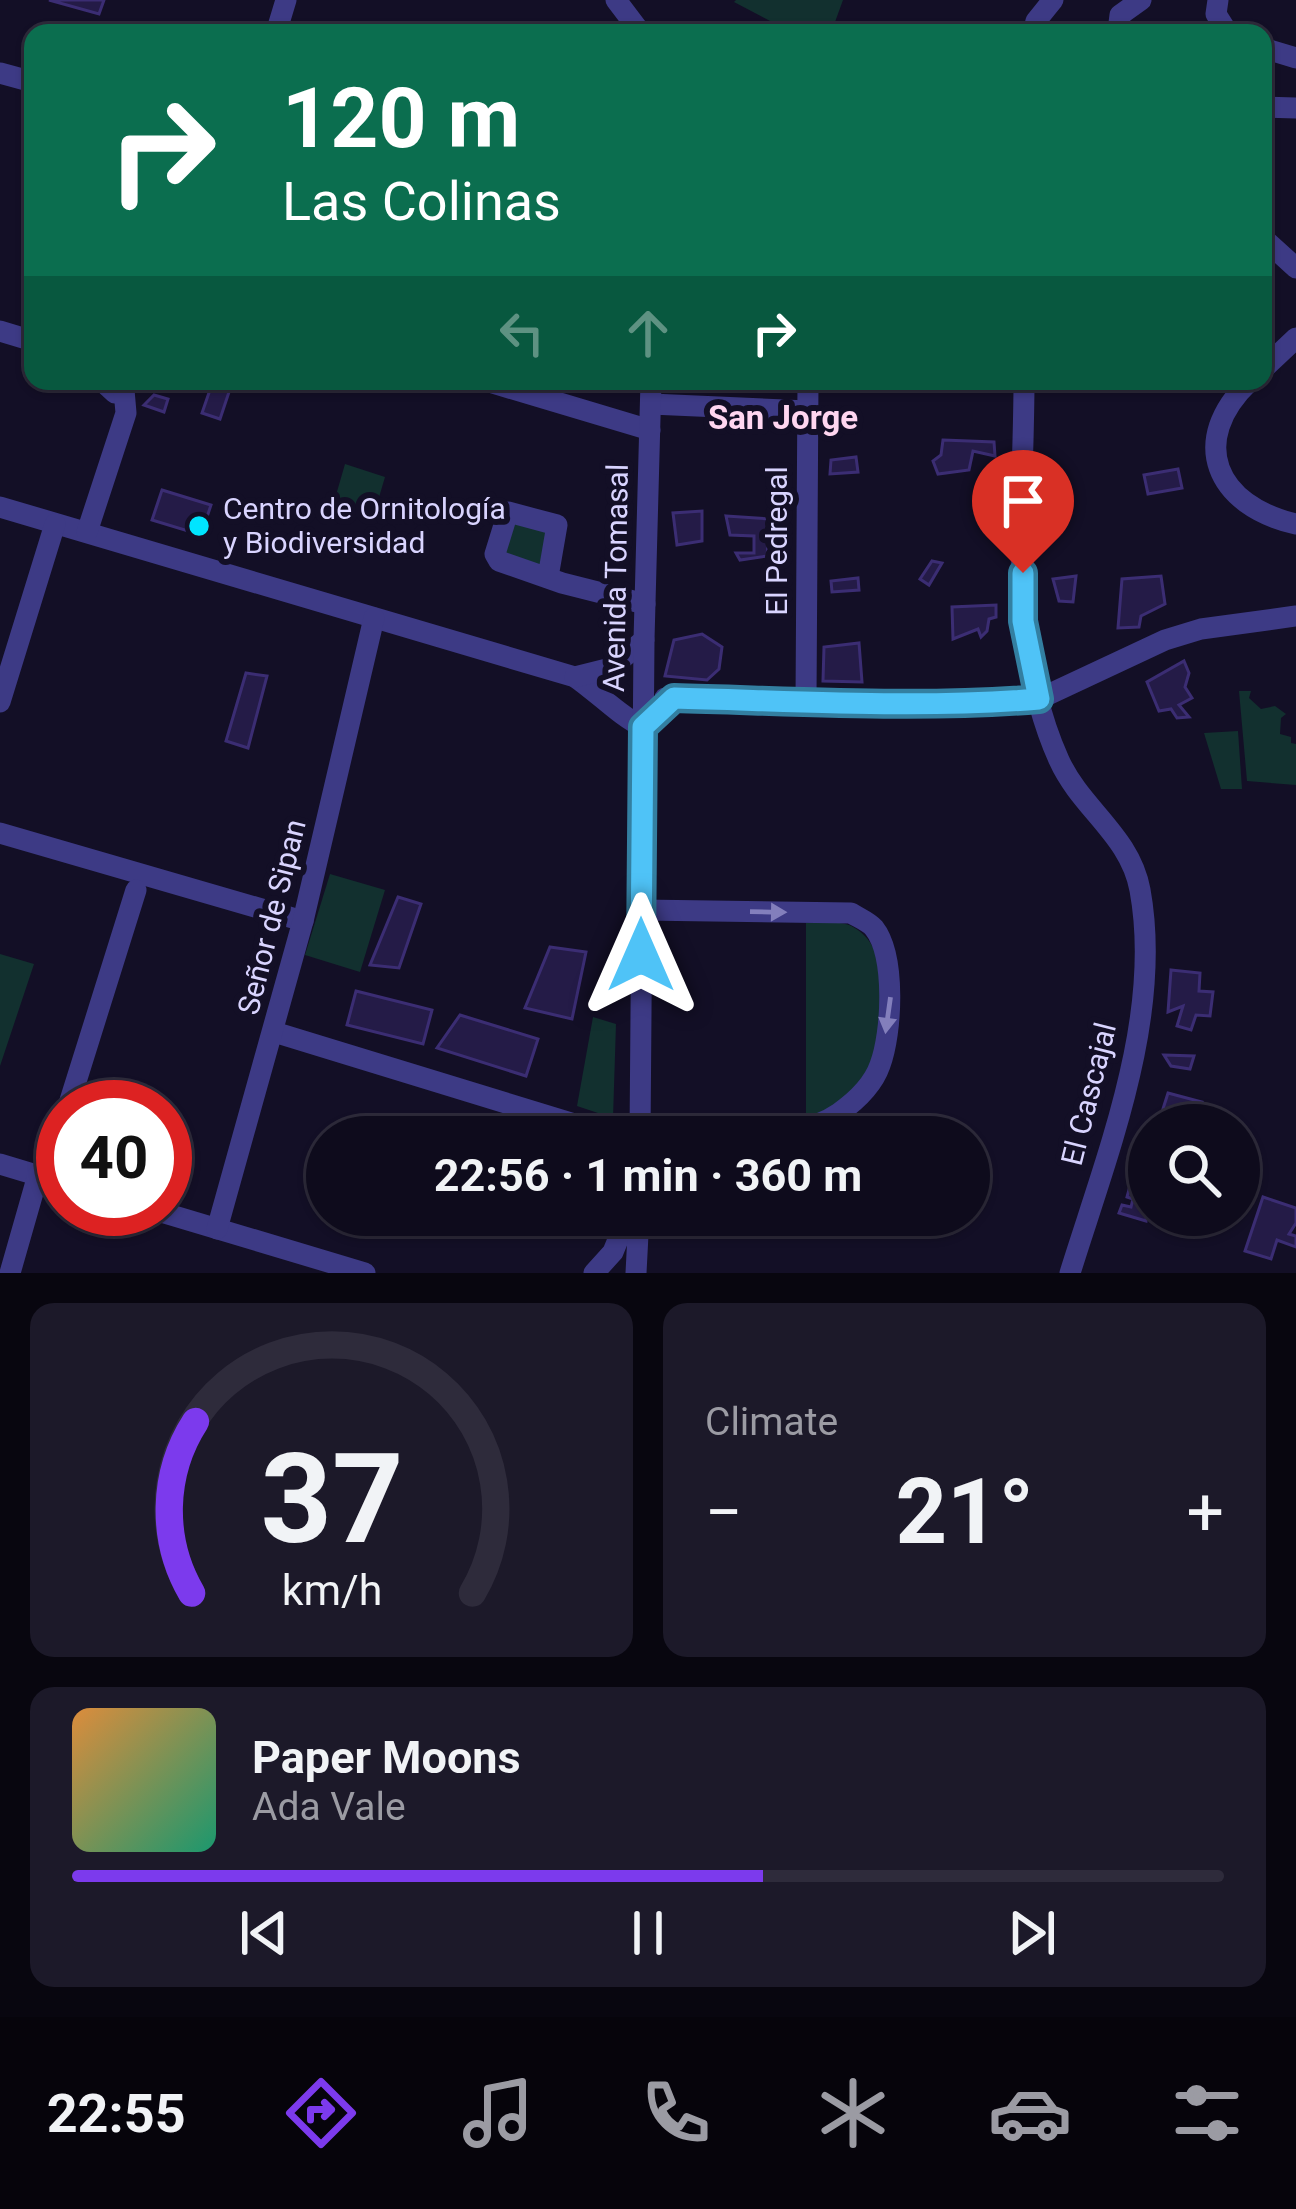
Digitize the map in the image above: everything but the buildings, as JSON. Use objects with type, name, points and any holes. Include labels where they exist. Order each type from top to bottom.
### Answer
[{"type":"street","points":[[629,16],[648,0]]},
{"type":"street","points":[[1035,24],[1053,0]]},
{"type":"street","points":[[1120,24],[1120,15],[1141,0]]},
{"type":"street","points":[[1272,245],[1296,268]]},
{"type":"street","points":[[1272,361],[1296,338]]},
{"type":"street","points":[[86,532],[126,413],[120,390]]},
{"type":"street","points":[[516,390],[650,430]]},
{"type":"street","name":"El Pedregal","points":[[806,701],[808,390]]},
{"type":"street","name":"El Cascajal","points":[[1024,390],[1023,621],[1039,699],[1059,760],[1133,863],[1143,916],[1138,1040],[1070,1273]]},
{"type":"street","points":[[1242,390],[1220,417],[1216,458],[1238,495],[1257,512],[1296,524]]},
{"type":"street","points":[[651,393],[807,410]]},
{"type":"street","name":"Avenida Tomasal","points":[[640,1116],[651,393]]},
{"type":"street","points":[[0,507],[575,677],[643,727],[674,698]]},
{"type":"street","points":[[0,702],[55,524]]},
{"type":"street","points":[[548,577],[645,604]]},
{"type":"street","points":[[643,697],[992,703],[1039,699],[1165,640],[1201,629],[1296,616]]},
{"type":"street","name":"Señor de Sipan","points":[[217,1228],[304,920],[374,617]]},
{"type":"street","points":[[575,677],[611,668],[644,640]]},
{"type":"street","points":[[0,833],[304,920]]},
{"type":"street","points":[[76,1080],[136,890]]},
{"type":"street","points":[[642,910],[851,914],[873,926],[884,946],[891,992],[881,1064],[867,1090],[836,1116]]},
{"type":"street","points":[[274,1032],[548,1116]]},
{"type":"street","points":[[0,1164],[36,1175]]},
{"type":"street","points":[[10,1273],[36,1210]]},
{"type":"street","points":[[192,1221],[365,1273]]},
{"type":"street","points":[[594,1273],[613,1252],[619,1236]]},
{"type":"street","points":[[637,1273],[638,1236]]},
{"type":"green space","points":[[843,0],[834,24],[776,24],[734,2]]},
{"type":"green space","points":[[345,464],[385,477],[372,521],[332,509]]},
{"type":"green space","points":[[510,515],[553,527],[542,566],[499,555]]},
{"type":"green space","points":[[1239,691],[1251,691],[1249,698],[1261,709],[1275,706],[1286,714],[1281,718],[1280,734],[1296,744],[1296,785],[1247,781]]},
{"type":"green space","points":[[1238,731],[1242,789],[1221,789],[1204,733]]},
{"type":"green space","points":[[330,874],[385,890],[360,972],[305,955]]},
{"type":"green space","points":[[806,923],[842,923],[866,938],[876,953],[884,992],[882,1033],[873,1068],[862,1086],[825,1111],[806,1116]]},
{"type":"green space","points":[[0,954],[34,964],[0,1066]]},
{"type":"green space","points":[[593,1017],[616,1024],[613,1116],[577,1106]]},
{"type":"place","name":"Centro de Ornitología y Biodiversidad","points":[[199,526]]},
{"type":"district","name":"San Jorge","points":[[783,417]]},
{"type":"route","points":[[641,955],[643,727],[656,712],[674,698],[835,703],[1039,699],[1023,621],[1023,573]]}]
